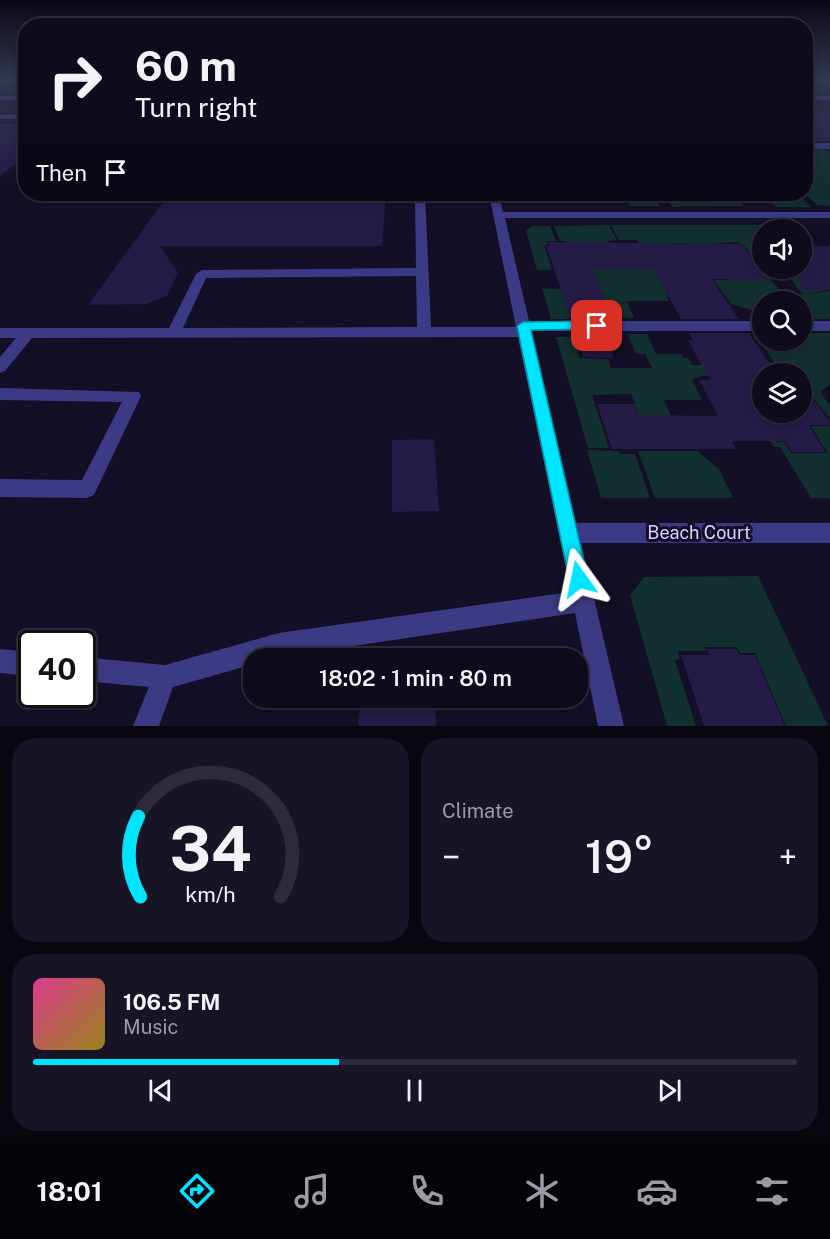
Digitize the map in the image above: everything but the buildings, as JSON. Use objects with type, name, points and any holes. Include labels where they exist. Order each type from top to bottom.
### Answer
[{"type":"street","points":[[0,117],[18,117]]},
{"type":"street","points":[[813,146],[830,146]]},
{"type":"street","points":[[420,201],[424,332]]},
{"type":"street","points":[[496,201],[611,726]]},
{"type":"street","points":[[499,214],[830,215]]},
{"type":"street","points":[[173,333],[202,274],[422,272]]},
{"type":"street","points":[[0,333],[424,332],[752,326]]},
{"type":"street","points":[[812,326],[830,326]]},
{"type":"street","points":[[0,367],[28,333]]},
{"type":"street","points":[[0,394],[133,396],[87,489],[0,488]]},
{"type":"street","name":"Beach Court","points":[[568,533],[830,533]]},
{"type":"street","points":[[96,670],[165,677],[279,645],[584,601]]},
{"type":"street","points":[[0,661],[18,663]]},
{"type":"street","points":[[146,726],[165,677]]},
{"type":"green space","points":[[813,148],[823,148],[830,153],[830,206],[817,205],[813,201]]},
{"type":"green space","points":[[627,201],[657,201],[660,206],[630,206]]},
{"type":"green space","points":[[667,201],[739,201],[744,206],[672,207]]},
{"type":"green space","points":[[770,201],[804,201],[811,207],[776,207]]},
{"type":"green space","points":[[609,225],[617,240],[608,241],[609,254],[616,269],[649,269],[650,263],[637,240],[619,240],[611,225],[752,225],[752,256],[743,245],[736,242],[689,246],[686,243],[672,243],[685,295],[666,295],[669,301],[627,301],[634,318],[615,318],[609,306],[591,306],[565,241],[560,241],[554,226]]},
{"type":"green space","points":[[532,226],[550,226],[556,241],[547,241],[548,245],[544,245],[552,270],[537,270],[526,231]]},
{"type":"green space","points":[[752,268],[752,279],[770,279],[781,291],[752,291],[752,310],[731,304],[714,280],[727,280]]},
{"type":"green space","points":[[812,273],[827,290],[812,293],[800,291],[791,279],[812,279]]},
{"type":"green space","points":[[542,288],[583,291],[579,306],[583,319],[551,319]]},
{"type":"green space","points":[[830,291],[830,319],[812,319],[812,293]]},
{"type":"green space","points":[[812,333],[830,333],[830,384],[820,392],[830,406],[830,419],[812,396],[812,363],[775,363],[766,351],[812,351]]},
{"type":"green space","points":[[628,334],[647,334],[656,354],[681,354],[683,358],[688,358],[692,365],[725,365],[752,372],[750,400],[752,409],[735,391],[721,381],[706,376],[699,377],[692,380],[702,400],[664,400],[686,449],[653,449],[631,394],[592,395],[609,448],[588,448],[556,337],[573,337],[580,358],[608,359],[611,368],[652,368],[645,354],[636,354]]},
{"type":"green space","points":[[760,423],[764,423],[776,442],[784,442],[791,453],[827,453],[811,426],[830,426],[830,498],[811,498],[780,447],[774,447]]},
{"type":"green space","points":[[587,450],[635,454],[650,498],[601,498]]},
{"type":"green space","points":[[638,451],[697,451],[719,469],[733,498],[655,498]]},
{"type":"green space","points":[[758,576],[828,726],[786,726],[755,653],[740,653],[737,647],[705,647],[706,651],[678,651],[680,659],[675,660],[696,726],[667,726],[630,595],[644,577]]},
{"type":"route","points":[[579,579],[523,326],[597,326]]}]
